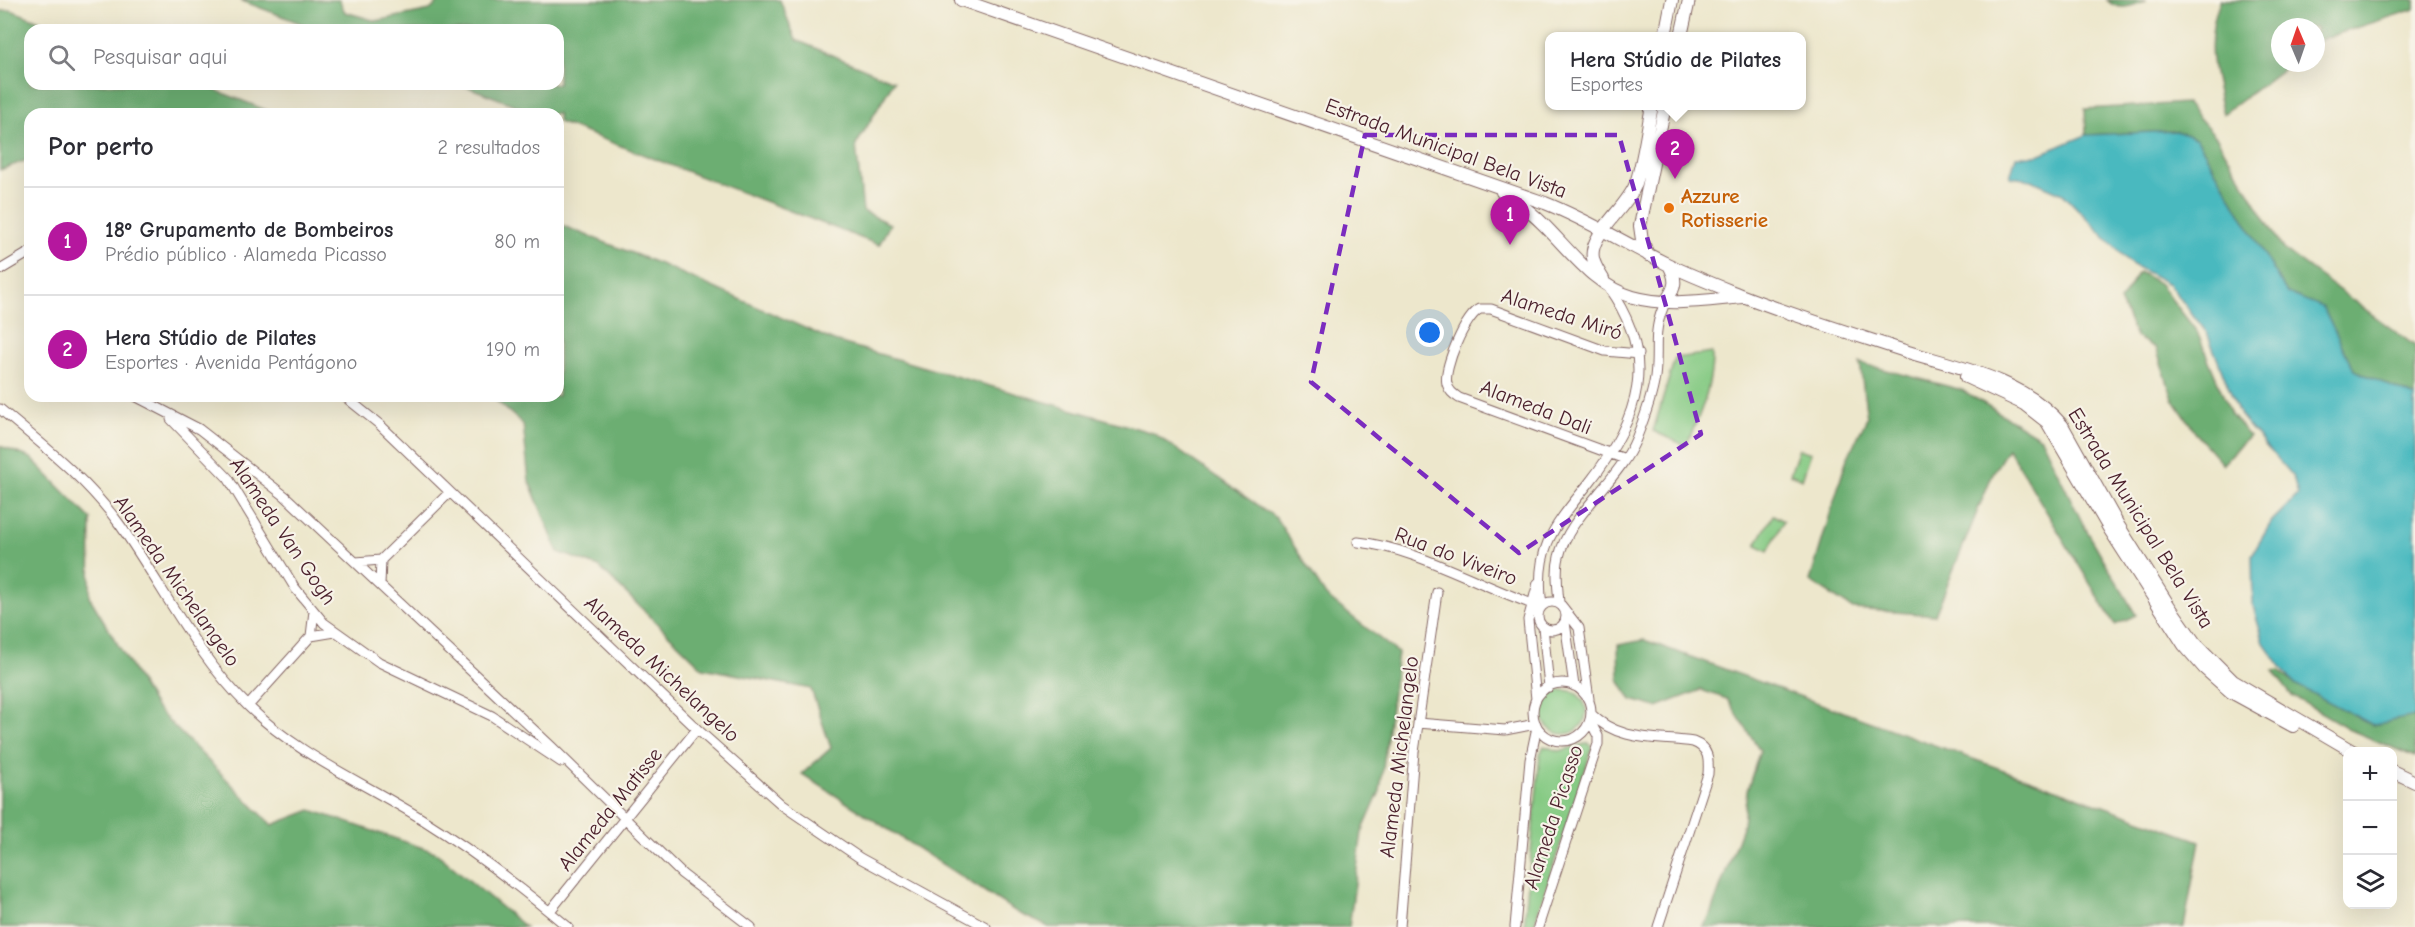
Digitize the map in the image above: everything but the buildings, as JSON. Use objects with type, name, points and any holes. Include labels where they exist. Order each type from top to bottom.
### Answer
[{"type":"main road","name":"Estrada Municipal Bela Vista","points":[[961,0],[1563,210],[1669,265],[1747,297],[1910,352],[2005,394],[2038,412],[2056,434],[2110,530],[2170,625],[2204,668],[2245,701],[2343,747]]},
{"type":"main road","points":[[1666,32],[1672,0]]},
{"type":"main road","points":[[1682,32],[1689,0]]},
{"type":"main road","points":[[1606,285],[1592,255],[1603,230],[1629,197],[1636,183],[1651,110]]},
{"type":"main road","points":[[1648,255],[1640,226],[1664,110]]},
{"type":"main road","name":"Alameda Picasso","points":[[1489,183],[1541,222],[1571,254],[1606,285],[1633,297],[1666,301],[1747,297]]},
{"type":"main road","points":[[1666,301],[1675,284],[1675,277],[1669,265]]},
{"type":"main road","points":[[2397,773],[2415,782]]},
{"type":"street","points":[[0,270],[15,258],[24,254]]},
{"type":"street","name":"Alameda Picasso","points":[[1560,604],[1579,628],[1590,713],[1578,736],[1561,741],[1545,735],[1537,725],[1533,713],[1536,699],[1527,634],[1530,604],[1547,541],[1554,527],[1608,454],[1633,404],[1638,385],[1639,354],[1627,316],[1606,285]]},
{"type":"street","points":[[1536,699],[1549,687],[1565,683],[1574,686],[1565,622],[1566,613],[1560,604],[1557,570],[1562,547],[1569,533],[1635,442],[1650,398],[1656,361],[1657,322],[1666,301]]},
{"type":"street","name":"Alameda Miró","points":[[1446,377],[1465,323],[1480,309],[1491,309],[1605,351],[1639,354]]},
{"type":"street","name":"Alameda Dali","points":[[1446,377],[1448,388],[1459,398],[1624,459]]},
{"type":"street","name":"Alameda Van Gogh","points":[[148,402],[199,429],[235,455],[311,519],[682,874],[751,927]]},
{"type":"street","name":"Alameda Michelangelo","points":[[352,402],[379,424],[698,729],[782,805],[820,833],[986,927]]},
{"type":"street","name":"Alameda Van Gogh","points":[[155,405],[178,424],[222,470],[295,588],[335,632],[379,662],[492,716],[578,773]]},
{"type":"street","name":"Alameda Michelangelo","points":[[0,409],[50,448],[95,494],[131,542],[197,648],[248,706],[287,739],[332,770],[441,832],[550,911],[568,927]]},
{"type":"street","points":[[222,470],[226,462],[235,455]]},
{"type":"street","points":[[356,562],[381,560],[449,493]]},
{"type":"street","name":"Rua do Viveiro","points":[[1358,542],[1383,546],[1541,607]]},
{"type":"street","points":[[380,585],[381,560]]},
{"type":"street","name":"Alameda Picasso","points":[[1538,580],[1541,607]]},
{"type":"street","name":"Alameda Michelangelo","points":[[1400,927],[1418,723],[1437,592]]},
{"type":"street","points":[[1549,687],[1543,627],[1539,620],[1541,607],[1548,602],[1560,604]]},
{"type":"street","points":[[248,706],[311,636],[314,611]]},
{"type":"street","points":[[1543,627],[1555,630],[1565,622]]},
{"type":"street","points":[[311,636],[335,632]]},
{"type":"street","name":"Alameda Picasso","points":[[1538,927],[1597,748],[1598,736],[1587,696],[1574,686]]},
{"type":"street","points":[[492,716],[498,712],[502,702]]},
{"type":"street","points":[[1590,713],[1612,731],[1625,735],[1694,742],[1700,745],[1708,755],[1708,774],[1658,927]]},
{"type":"street","points":[[1418,723],[1505,730],[1537,725]]},
{"type":"street","name":"Alameda Picasso","points":[[1515,927],[1530,759],[1537,725]]},
{"type":"street","name":"Alameda Matisse","points":[[550,911],[698,729]]},
{"type":"highlighted area","points":[[1365,135],[1619,135],[1701,434],[1519,553],[1311,382]]},
{"type":"green space","points":[[240,0],[339,0],[345,12],[376,21],[430,10],[441,0],[780,0],[796,40],[894,81],[856,145],[863,211],[890,224],[879,245],[564,124],[564,108],[522,108],[476,90],[564,90],[564,24],[302,24]]},
{"type":"green space","points":[[2107,0],[2146,0],[2121,7]]},
{"type":"green space","points":[[2220,0],[2415,0],[2415,9],[2325,38],[2325,18],[2271,18],[2271,72],[2279,72],[2223,114],[2213,71],[2211,44]]},
{"type":"green space","points":[[11,10],[47,24],[24,24],[24,90],[215,90],[261,108],[24,108],[24,161],[0,170],[0,11]]},
{"type":"green space","points":[[2186,103],[2217,138],[2283,249],[2415,346],[2415,397],[2354,370],[2323,308],[2287,293],[2197,139],[2176,131],[2086,135],[2085,109]]},
{"type":"green space","points":[[564,226],[665,266],[834,341],[1153,433],[1276,518],[1326,596],[1398,653],[1380,791],[1362,832],[1349,927],[1049,927],[1018,913],[802,774],[831,748],[811,689],[703,668],[599,567],[558,552],[529,481],[523,424],[498,402],[564,402]]},
{"type":"green space","points":[[2139,272],[2159,283],[2197,332],[2231,414],[2249,436],[2223,464],[2199,437],[2173,399],[2156,348],[2136,337],[2120,301]]},
{"type":"green space","points":[[1712,353],[1708,389],[1686,446],[1653,431],[1675,358]]},
{"type":"green space","points":[[1860,363],[1962,390],[2041,438],[2083,524],[2136,615],[2115,625],[2008,448],[1993,473],[1935,615],[1853,609],[1810,581],[1846,461],[1867,418]]},
{"type":"green space","points":[[0,446],[31,458],[91,519],[90,598],[155,707],[272,825],[311,810],[435,852],[525,927],[0,927]]},
{"type":"green space","points":[[1799,449],[1811,453],[1802,479],[1790,474]]},
{"type":"green space","points":[[1773,515],[1784,521],[1768,551],[1756,545]]},
{"type":"green space","points":[[1644,640],[2200,841],[2184,927],[1703,927],[1709,918],[1743,824],[1747,791],[1760,750],[1727,699],[1701,690],[1657,707],[1631,700],[1619,680],[1618,645]]},
{"type":"green space","points":[[2279,670],[2293,683],[2373,725],[2415,716],[2415,757],[2397,749],[2397,747],[2391,747],[2353,731],[2292,696],[2273,671]]},
{"type":"green space","points":[[1564,690],[1579,697],[1586,712],[1579,727],[1564,734],[1549,727],[1542,712],[1549,697]]},
{"type":"green space","points":[[1589,743],[1592,749],[1533,927],[1524,927],[1540,754],[1544,746],[1559,751]]},
{"type":"water","points":[[2176,131],[2197,139],[2287,293],[2323,307],[2354,370],[2415,397],[2415,716],[2373,725],[2293,683],[2264,643],[2253,606],[2252,555],[2272,521],[2298,495],[2293,477],[2240,416],[2207,333],[2169,284],[2131,264],[2063,194],[2031,180],[2010,177],[2016,156],[2036,156],[2086,135]]},
{"type":"place","name":"Hera Stúdio de Pilates","points":[[1675,179]]},
{"type":"place","name":"Azzure Rotisserie","points":[[1669,208]]},
{"type":"place","name":"18º Grupamento de Bombeiros","points":[[1510,245]]}]
